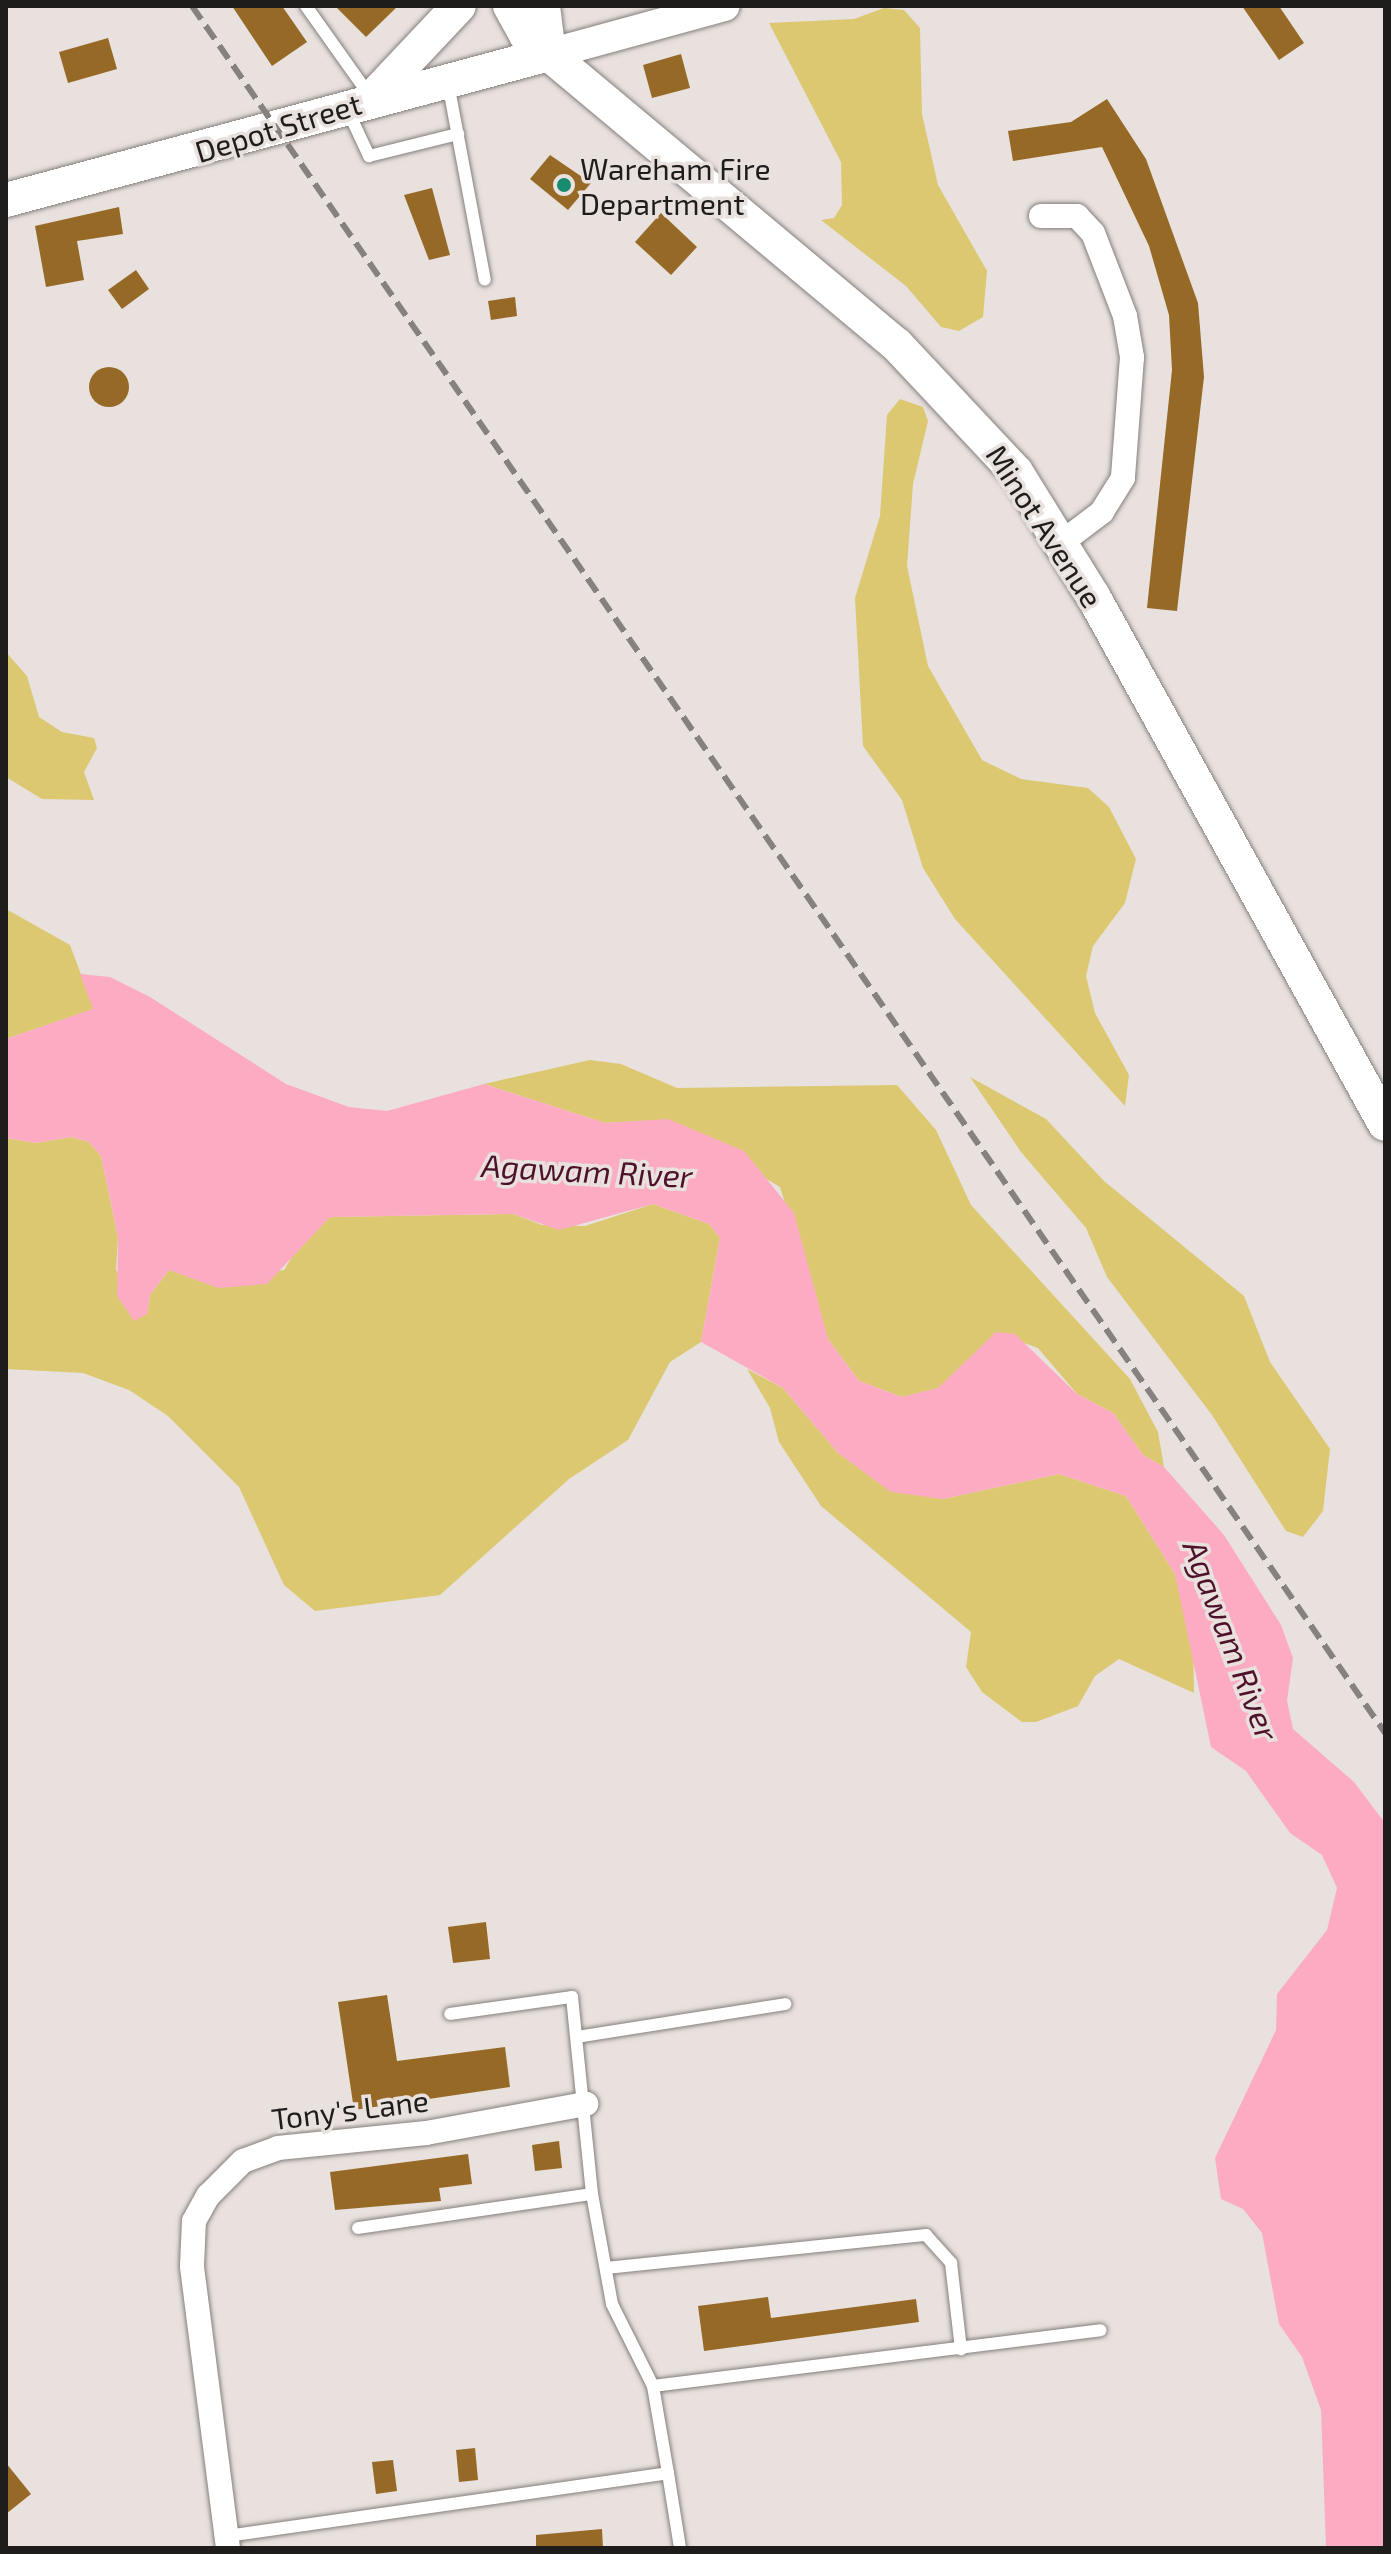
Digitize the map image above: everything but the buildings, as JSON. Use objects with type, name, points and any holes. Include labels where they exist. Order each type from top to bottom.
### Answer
[{"type":"main road","points":[[359,103],[459,6]]},
{"type":"main road","name":"Minot Avenue","points":[[510,6],[516,24],[549,54],[943,388],[1016,472],[1061,543],[1385,1124]]},
{"type":"main road","points":[[543,6],[549,54]]},
{"type":"main road","name":"Depot Street","points":[[6,200],[279,132],[359,103],[447,77],[549,54]]},
{"type":"street","points":[[549,54],[725,6]]},
{"type":"street","points":[[1041,216],[1077,216],[1093,233],[1125,316],[1132,357],[1123,478],[1102,512],[1061,543]]},
{"type":"street","name":"Tony's Lane","points":[[228,2542],[192,2266],[194,2221],[208,2196],[243,2161],[278,2148],[426,2133],[586,2104]]},
{"type":"lane","points":[[306,6],[359,103],[369,156],[458,134]]},
{"type":"lane","points":[[447,77],[485,280]]},
{"type":"lane","points":[[450,2014],[572,1997],[586,2104],[592,2194],[612,2304],[653,2386],[680,2548]]},
{"type":"lane","points":[[577,2037],[785,2004]]},
{"type":"lane","points":[[358,2228],[592,2194]]},
{"type":"lane","points":[[606,2268],[926,2235],[951,2263],[961,2349]]},
{"type":"lane","points":[[653,2386],[1101,2330]]},
{"type":"lane","points":[[228,2542],[668,2473]]},
{"type":"shaded area","points":[[884,8],[904,10],[920,28],[922,114],[938,185],[987,271],[983,317],[959,331],[941,327],[906,286],[821,220],[834,218],[842,205],[841,162],[769,23],[854,19]]},
{"type":"shaded area","points":[[900,399],[923,407],[928,421],[913,484],[907,566],[928,666],[982,760],[1021,779],[1088,788],[1109,807],[1136,859],[1125,903],[1093,946],[1086,976],[1095,1013],[1129,1075],[1125,1106],[955,919],[923,868],[902,800],[863,746],[855,598],[880,516],[887,415]]},
{"type":"shaded area","points":[[6,652],[27,676],[39,717],[62,732],[94,738],[97,748],[84,772],[94,800],[42,799],[6,777]]},
{"type":"shaded area","points":[[6,909],[70,945],[94,1009],[6,1039]]},
{"type":"shaded area","points":[[590,1060],[621,1064],[677,1088],[897,1085],[936,1130],[971,1205],[1130,1379],[1158,1432],[1164,1467],[1143,1455],[1113,1413],[1077,1394],[1038,1348],[996,1333],[939,1388],[902,1397],[859,1381],[828,1339],[780,1187],[668,1120],[605,1123],[484,1084]]},
{"type":"shaded area","points":[[970,1077],[1046,1119],[1104,1181],[1244,1296],[1270,1362],[1330,1449],[1323,1511],[1303,1537],[1286,1531],[1212,1415],[1107,1277],[1086,1228],[1021,1152]]},
{"type":"shaded area","points":[[71,1137],[89,1142],[101,1156],[118,1237],[116,1270],[147,1314],[150,1295],[169,1270],[197,1279],[284,1270],[302,1240],[329,1217],[513,1214],[542,1225],[585,1226],[653,1204],[709,1224],[720,1238],[701,1342],[670,1362],[628,1440],[569,1479],[440,1595],[315,1611],[284,1585],[239,1487],[168,1416],[129,1390],[83,1373],[6,1369],[6,1138],[36,1143]]},
{"type":"shaded area","points":[[747,1369],[783,1388],[838,1453],[943,1499],[1059,1474],[1126,1496],[1175,1574],[1193,1638],[1194,1693],[1119,1659],[1095,1676],[1078,1706],[1036,1722],[1022,1722],[982,1692],[966,1667],[971,1632],[821,1506],[779,1442],[770,1408]]},
{"type":"water","name":"Agawam River","points":[[80,974],[110,977],[150,997],[286,1084],[349,1107],[387,1111],[484,1084],[605,1123],[668,1119],[744,1151],[794,1213],[828,1339],[859,1381],[902,1397],[938,1388],[996,1332],[1015,1334],[1077,1394],[1113,1413],[1143,1455],[1164,1467],[1224,1535],[1281,1625],[1293,1658],[1287,1701],[1293,1729],[1354,1782],[1385,1823],[1385,2548],[1326,2548],[1321,2410],[1302,2357],[1279,2324],[1262,2233],[1243,2209],[1221,2199],[1215,2158],[1276,2030],[1277,1994],[1327,1930],[1337,1888],[1322,1855],[1290,1833],[1246,1771],[1211,1747],[1175,1574],[1126,1496],[1059,1474],[943,1499],[891,1492],[838,1453],[783,1388],[701,1342],[720,1238],[709,1224],[653,1204],[559,1230],[513,1214],[330,1217],[267,1284],[218,1288],[169,1270],[150,1295],[147,1314],[134,1321],[117,1296],[118,1237],[101,1156],[89,1142],[71,1137],[36,1143],[6,1138],[6,1039],[93,1009]]},
{"type":"railway","points":[[192,6],[1385,1733]]},
{"type":"place","name":"Wareham Fire Department","points":[[564,185]]}]
